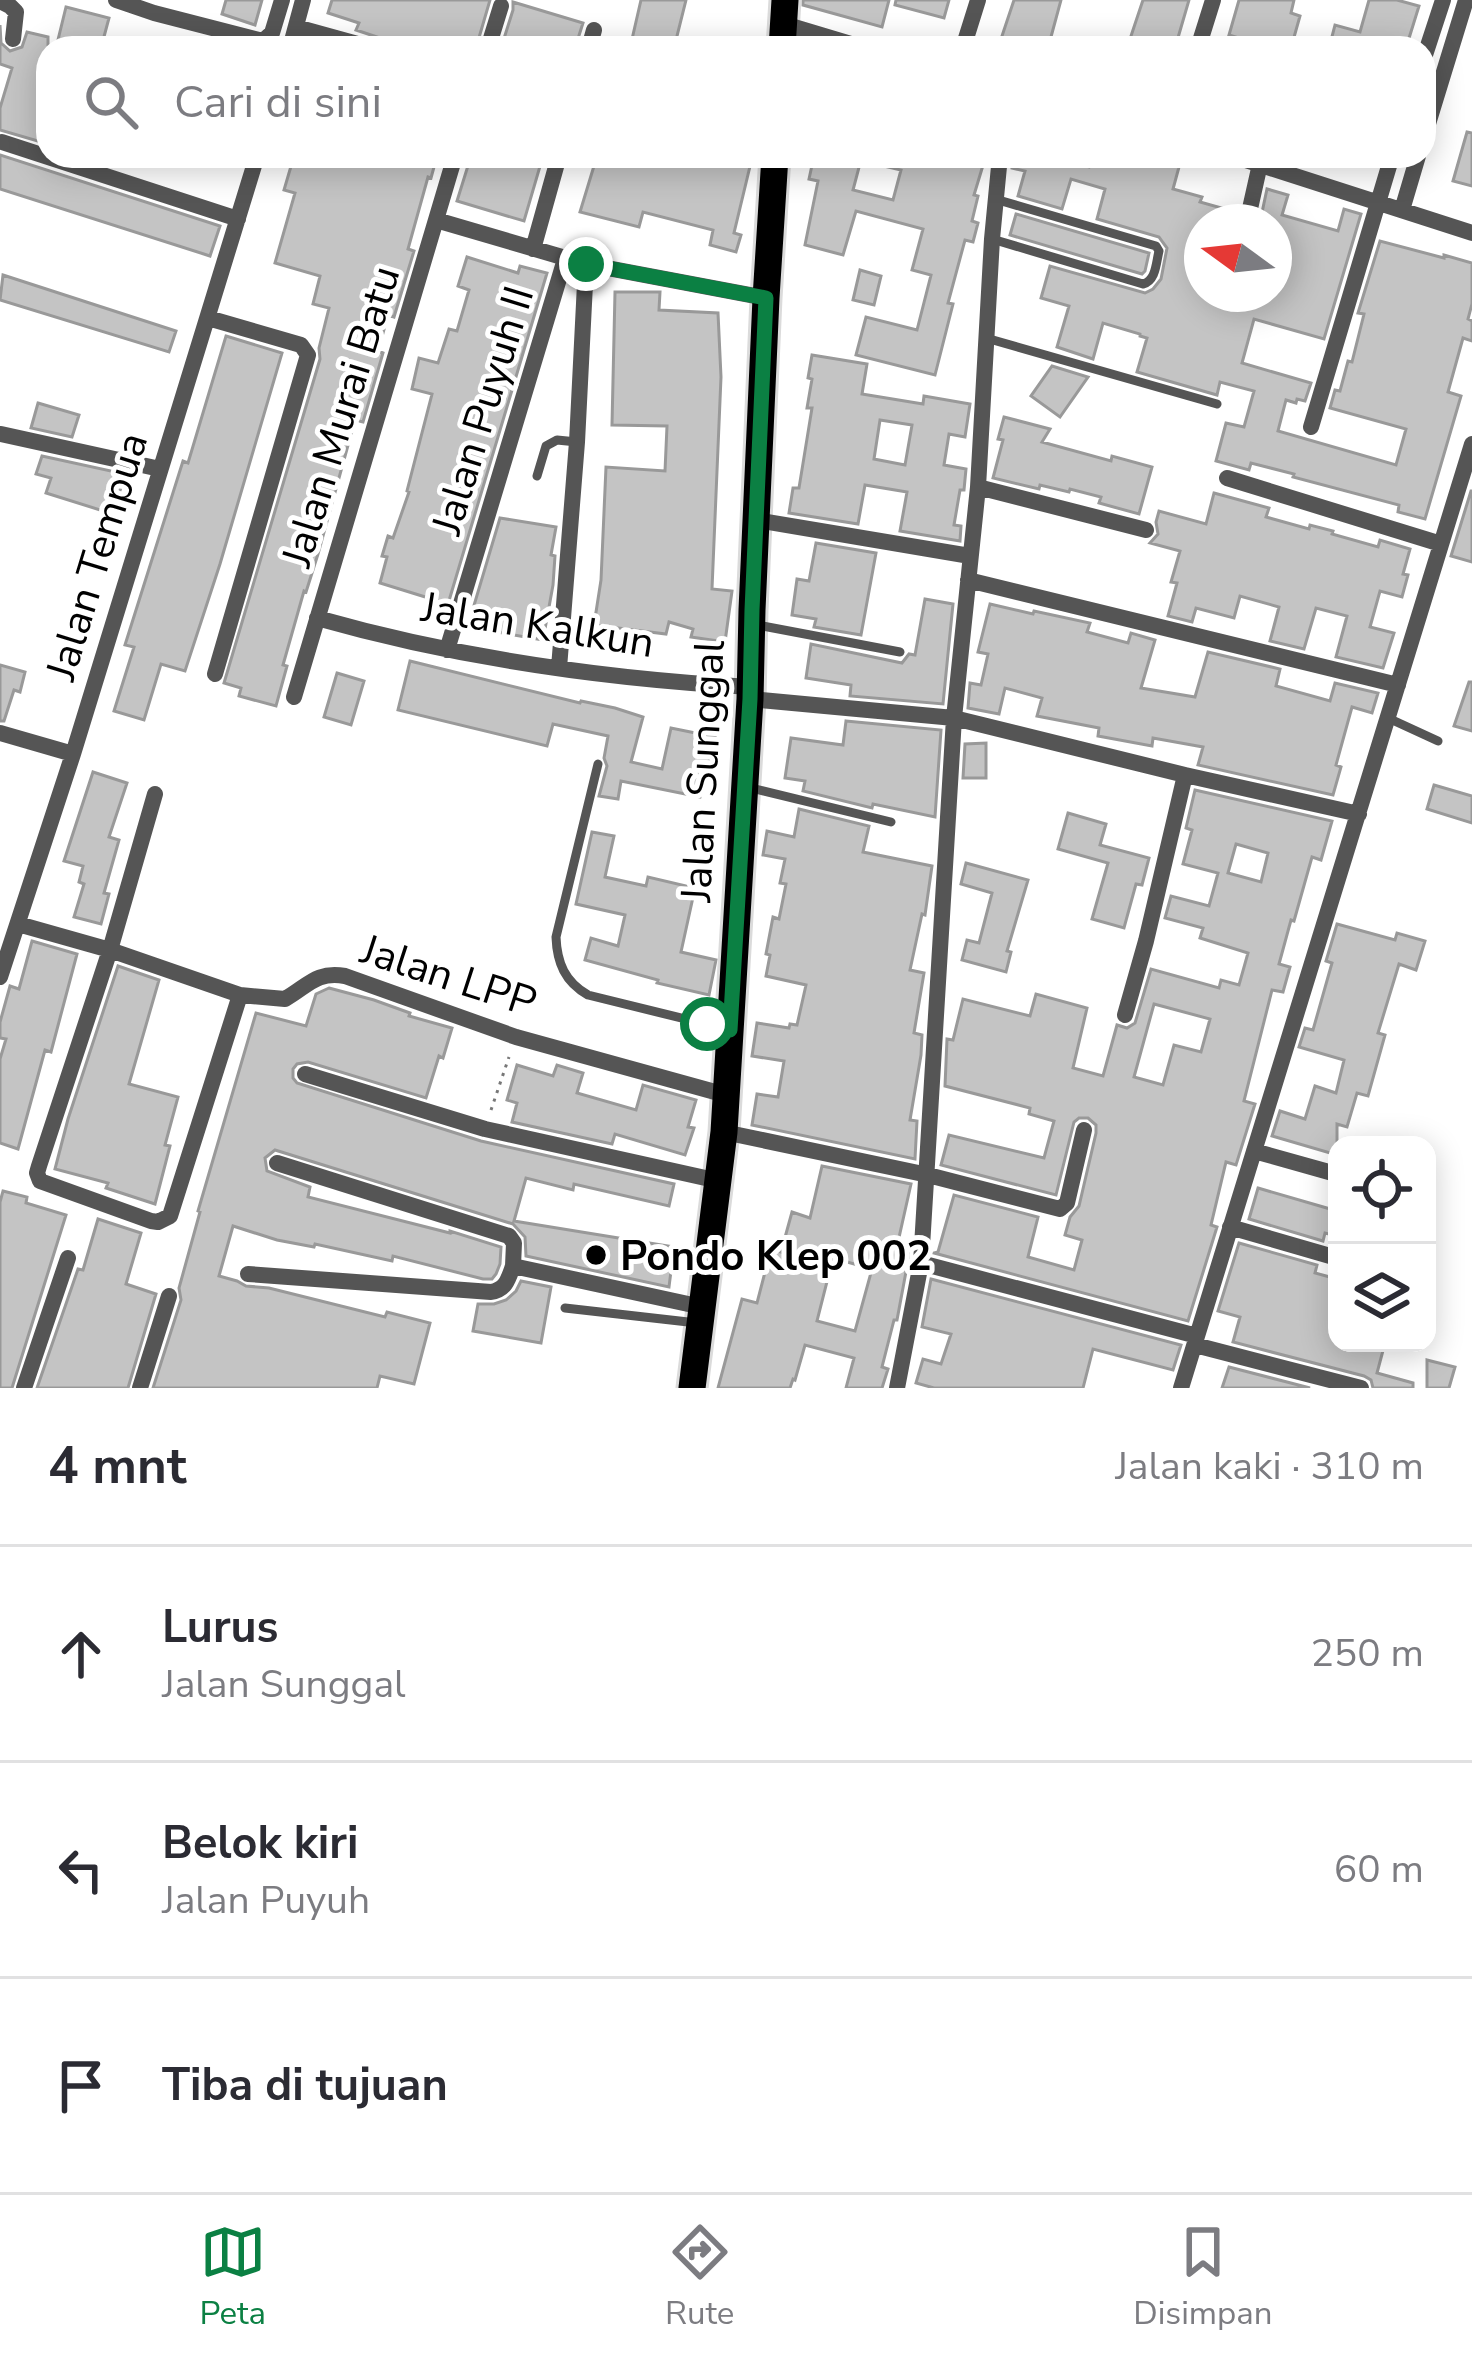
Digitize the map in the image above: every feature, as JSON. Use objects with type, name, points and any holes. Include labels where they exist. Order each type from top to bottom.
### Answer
[{"type":"main road","name":"Jalan Sunggal","points":[[692,1388],[724,1132],[751,693],[774,168]]},
{"type":"street","points":[[116,0],[156,6],[248,36]]},
{"type":"street","points":[[269,36],[282,0]]},
{"type":"street","points":[[293,36],[303,0]]},
{"type":"street","points":[[967,36],[978,0]]},
{"type":"street","points":[[1202,36],[1213,0]]},
{"type":"street","points":[[1431,36],[1443,0]]},
{"type":"street","points":[[1436,98],[1466,0]]},
{"type":"street","points":[[0,1],[16,12],[13,39]]},
{"type":"street","points":[[491,36],[500,5]]},
{"type":"street","points":[[784,24],[824,36]]},
{"type":"street","points":[[296,27],[328,36]]},
{"type":"street","points":[[2,142],[36,153]]},
{"type":"street","points":[[83,168],[238,218]]},
{"type":"street","name":"Jalan Tempua","points":[[0,977],[253,168]]},
{"type":"street","name":"Jalan Murai Batu","points":[[294,697],[451,168]]},
{"type":"street","points":[[533,249],[556,168]]},
{"type":"street","points":[[898,1388],[921,1263],[953,718],[978,487],[999,168]]},
{"type":"street","points":[[1251,204],[1258,168]]},
{"type":"street","points":[[1271,168],[1472,233]]},
{"type":"street","points":[[1311,428],[1388,168]]},
{"type":"street","points":[[1402,209],[1414,168]]},
{"type":"street","points":[[436,220],[586,264],[766,298]]},
{"type":"street","name":"Jalan Puyuh II","points":[[447,650],[566,259]]},
{"type":"street","points":[[559,668],[586,264]]},
{"type":"street","points":[[208,318],[301,345],[308,355],[215,674]]},
{"type":"street","points":[[1,434],[160,470]]},
{"type":"street","points":[[1181,1388],[1472,444]]},
{"type":"street","points":[[1227,478],[1442,544]]},
{"type":"street","points":[[978,487],[1146,530]]},
{"type":"street","points":[[756,520],[970,556]]},
{"type":"street","points":[[968,580],[1398,685]]},
{"type":"street","name":"Jalan Kalkun","points":[[317,618],[447,650],[559,668],[953,718],[1359,814]]},
{"type":"street","points":[[0,733],[73,754]]},
{"type":"street","points":[[1125,1015],[1185,775]]},
{"type":"street","points":[[154,794],[38,1173],[43,1183],[151,1221],[164,1220],[174,1208],[240,995]]},
{"type":"street","name":"Jalan LPP","points":[[18,923],[240,995],[285,999],[316,977],[345,976],[516,1037],[726,1095]]},
{"type":"street","points":[[305,1074],[485,1129],[719,1181]]},
{"type":"street","points":[[724,1132],[928,1175],[1060,1209],[1067,1203],[1084,1130]]},
{"type":"street","points":[[1255,1151],[1328,1172]]},
{"type":"street","points":[[248,1274],[490,1292],[507,1284],[513,1266],[514,1243],[509,1236],[277,1163]]},
{"type":"street","points":[[1230,1227],[1328,1255]]},
{"type":"street","points":[[24,1388],[68,1258]]},
{"type":"street","points":[[921,1263],[1361,1388]]},
{"type":"street","points":[[513,1266],[701,1315]]},
{"type":"street","points":[[140,1388],[169,1296]]},
{"type":"lane","points":[[992,239],[1143,284],[1153,277],[1159,251],[1156,246],[995,199]]},
{"type":"lane","points":[[986,338],[1217,404]]},
{"type":"lane","points":[[537,476],[546,446],[557,440],[577,442]]},
{"type":"lane","points":[[751,625],[900,652]]},
{"type":"lane","points":[[1388,718],[1438,741]]},
{"type":"lane","points":[[598,764],[556,937],[560,964],[574,987],[588,995],[730,1030]]},
{"type":"lane","points":[[746,787],[891,822]]},
{"type":"lane","points":[[566,1308],[701,1315]]},
{"type":"path","points":[[485,1129],[516,1037]]},
{"type":"building","points":[[226,0],[262,0],[255,25],[222,14]]},
{"type":"building","points":[[332,0],[490,0],[480,36],[374,36],[356,30],[359,23],[328,13]]},
{"type":"building","points":[[641,0],[686,0],[677,36],[633,36]]},
{"type":"building","points":[[803,0],[889,0],[882,27],[803,5]]},
{"type":"building","points":[[896,0],[949,0],[944,18],[895,5]]},
{"type":"building","points":[[1014,0],[1061,0],[1051,36],[1002,36]]},
{"type":"building","points":[[1143,0],[1189,0],[1178,36],[1131,36]]},
{"type":"building","points":[[1239,0],[1294,0],[1291,13],[1300,16],[1294,36],[1229,35]]},
{"type":"building","points":[[1369,0],[1419,6],[1410,36],[1332,36],[1335,25],[1360,32]]},
{"type":"building","points":[[513,2],[583,23],[579,36],[505,36]]},
{"type":"building","points":[[66,7],[109,18],[104,36],[59,36]]},
{"type":"building","points":[[0,25],[1,43],[10,51],[22,47],[27,32],[44,36],[36,36],[36,140],[0,130],[0,108],[12,68],[0,64]]},
{"type":"building","points":[[1467,132],[1472,133],[1472,186],[1453,181]]},
{"type":"building","points":[[0,155],[220,226],[210,256],[0,189]]},
{"type":"building","points":[[290,168],[434,168],[408,249],[414,251],[394,317],[388,315],[378,351],[383,353],[363,422],[355,420],[304,591],[276,706],[239,696],[241,688],[224,683],[320,359],[329,308],[313,304],[320,276],[275,263],[295,193],[284,190]]},
{"type":"building","points":[[467,168],[539,168],[524,221],[457,201]]},
{"type":"building","points":[[593,168],[750,168],[734,233],[741,235],[736,252],[710,245],[713,230],[643,212],[639,227],[580,212]]},
{"type":"building","points":[[811,168],[859,168],[853,190],[893,200],[901,170],[892,168],[982,168],[972,221],[978,223],[973,242],[965,240],[935,375],[856,355],[866,317],[917,330],[931,275],[912,270],[923,229],[856,211],[843,255],[805,245],[818,181],[809,179]]},
{"type":"building","points":[[1012,168],[1179,168],[1173,189],[1202,197],[1200,202],[1207,204],[1184,204],[1184,312],[1292,312],[1292,218],[1338,231],[1344,209],[1361,214],[1324,339],[1254,319],[1242,363],[1311,383],[1305,401],[1286,400],[1278,431],[1396,465],[1406,429],[1330,408],[1348,361],[1352,362],[1364,314],[1358,313],[1380,241],[1472,263],[1468,319],[1472,341],[1463,338],[1448,392],[1461,396],[1425,519],[1398,512],[1399,505],[1294,474],[1251,463],[1249,470],[1216,461],[1226,423],[1244,427],[1254,391],[1220,382],[1217,395],[1137,372],[1147,338],[1140,334],[1103,323],[1093,359],[1057,347],[1069,306],[1041,298],[1050,266],[1145,293],[1161,279],[1167,248],[1159,237],[1097,219],[1105,189],[1071,179],[1062,209],[1018,196],[1025,171]]},
{"type":"building","points":[[1267,189],[1288,195],[1285,204],[1264,204]]},
{"type":"building","points":[[1016,214],[1149,253],[1145,271],[1142,274],[1010,235]]},
{"type":"building","points":[[467,257],[518,273],[520,266],[547,273],[448,604],[380,583],[387,557],[382,556],[409,492],[432,394],[412,389],[419,358],[438,363],[449,329],[457,331],[469,290],[458,286]]},
{"type":"building","points":[[860,270],[881,276],[874,305],[853,300]]},
{"type":"building","points":[[3,275],[176,331],[169,352],[0,300]]},
{"type":"building","points":[[615,292],[660,292],[659,310],[718,313],[721,377],[712,589],[732,591],[725,642],[691,637],[693,629],[669,622],[666,634],[594,625],[606,467],[665,471],[667,426],[612,425]]},
{"type":"building","points":[[226,336],[282,353],[185,671],[161,664],[144,720],[114,711],[134,647],[125,645]]},
{"type":"building","points":[[812,355],[867,364],[862,394],[923,404],[924,396],[970,404],[965,437],[949,434],[944,465],[966,469],[954,525],[961,526],[960,541],[900,531],[907,492],[865,485],[858,524],[789,513],[793,488],[799,488],[812,408],[807,408],[812,379],[808,378]],"holes":[[[880,420],[912,425],[905,465],[874,459]]]},
{"type":"building","points":[[1052,366],[1088,377],[1060,417],[1031,396]]},
{"type":"building","points":[[38,403],[79,415],[72,437],[31,428]]},
{"type":"building","points":[[1004,417],[1050,429],[1042,442],[1152,467],[1139,514],[1070,489],[1040,485],[1039,489],[993,478]]},
{"type":"building","points":[[42,456],[125,474],[113,514],[46,493],[51,478],[36,474]]},
{"type":"building","points":[[1472,491],[1472,562],[1451,556]]},
{"type":"building","points":[[1214,493],[1269,508],[1266,517],[1333,531],[1378,547],[1380,540],[1410,549],[1402,597],[1380,591],[1370,627],[1394,633],[1383,668],[1336,657],[1347,616],[1316,608],[1304,649],[1270,641],[1279,607],[1240,596],[1234,618],[1196,608],[1192,622],[1168,616],[1180,551],[1150,543],[1158,534],[1159,511],[1206,524]]},
{"type":"building","points":[[500,518],[556,527],[553,585],[543,640],[474,628],[477,613],[472,612]]},
{"type":"building","points":[[816,543],[876,553],[861,635],[814,627],[816,619],[792,615],[797,579],[809,581]]},
{"type":"building","points":[[925,599],[953,604],[943,704],[850,696],[851,685],[806,678],[811,644],[902,663],[909,654],[915,655]]},
{"type":"building","points":[[990,604],[1090,623],[1087,632],[1128,643],[1131,633],[1155,640],[1141,688],[1195,697],[1208,652],[1280,669],[1276,686],[1330,701],[1335,683],[1378,693],[1372,713],[1352,707],[1333,795],[1198,765],[1203,747],[1153,738],[1152,746],[1098,736],[1099,728],[1037,716],[1042,698],[1005,688],[999,714],[968,708],[970,683],[981,685],[988,654],[978,652]]},
{"type":"building","points":[[410,661],[643,717],[631,762],[662,769],[671,728],[715,737],[700,797],[621,781],[618,799],[599,796],[608,736],[553,724],[547,746],[398,710]]},
{"type":"building","points":[[0,665],[25,672],[4,721],[0,721]]},
{"type":"building","points":[[337,673],[364,681],[351,725],[324,717]]},
{"type":"building","points":[[1472,682],[1472,731],[1454,726]]},
{"type":"building","points":[[846,721],[941,730],[935,817],[803,791],[805,781],[785,778],[791,738],[843,745]]},
{"type":"building","points":[[986,743],[986,778],[963,778],[965,744]]},
{"type":"building","points":[[93,772],[127,783],[109,837],[119,840],[101,924],[74,917],[84,884],[79,882],[83,866],[64,861]]},
{"type":"building","points":[[1434,785],[1472,796],[1472,823],[1427,809]]},
{"type":"building","points":[[1195,790],[1332,821],[1321,860],[1312,857],[1291,920],[1279,964],[1290,967],[1283,992],[1272,990],[1244,1101],[1255,1104],[1236,1165],[1226,1162],[1211,1225],[1217,1227],[1188,1321],[934,1253],[954,1195],[1038,1217],[1028,1257],[1074,1270],[1082,1240],[1065,1235],[1079,1206],[1096,1125],[1088,1118],[1074,1122],[1056,1195],[941,1165],[949,1135],[1044,1158],[1054,1121],[1029,1114],[1030,1108],[945,1086],[947,1039],[953,1040],[963,999],[1030,1016],[1036,994],[1087,1008],[1073,1068],[1103,1076],[1117,1025],[1127,1028],[1135,1023],[1151,969],[1219,988],[1221,980],[1239,985],[1248,953],[1200,938],[1203,928],[1165,918],[1171,896],[1209,906],[1218,873],[1183,864],[1192,830],[1186,828]],"holes":[[[1236,844],[1268,853],[1261,882],[1228,873]],[[1154,1004],[1210,1019],[1201,1052],[1174,1045],[1163,1085],[1134,1077]]]},
{"type":"building","points":[[799,809],[869,826],[863,852],[932,866],[910,970],[924,973],[914,1033],[922,1035],[910,1120],[917,1121],[915,1159],[752,1125],[757,1094],[778,1097],[784,1061],[752,1056],[757,1023],[797,1025],[806,985],[766,976],[773,917],[779,919],[786,884],[780,883],[785,859],[763,855],[767,831],[794,837]]},
{"type":"building","points":[[1068,813],[1106,824],[1100,845],[1149,858],[1124,928],[1092,919],[1108,863],[1058,849]]},
{"type":"building","points":[[592,832],[614,836],[605,877],[646,886],[648,877],[695,888],[681,952],[716,960],[709,995],[585,960],[591,938],[618,946],[625,915],[576,904]]},
{"type":"building","points":[[966,863],[1028,880],[1007,951],[1011,952],[1006,972],[962,960],[967,940],[979,943],[992,893],[961,884]]},
{"type":"building","points":[[1337,924],[1395,940],[1397,933],[1425,941],[1416,970],[1399,964],[1378,1033],[1385,1035],[1368,1096],[1357,1093],[1347,1127],[1337,1124],[1337,1136],[1328,1136],[1328,1152],[1272,1136],[1280,1111],[1305,1119],[1315,1086],[1336,1093],[1344,1060],[1299,1047],[1305,1028],[1313,1030],[1332,963],[1326,961]]},
{"type":"building","points":[[32,941],[77,954],[18,1149],[0,1143],[0,1059],[6,1039],[0,1038],[0,1022],[10,986],[19,989]]},
{"type":"building","points":[[118,966],[159,980],[129,1084],[178,1097],[155,1204],[106,1188],[108,1183],[55,1169]]},
{"type":"building","points":[[329,988],[452,1028],[443,1058],[439,1056],[426,1098],[308,1062],[293,1069],[297,1083],[481,1141],[674,1184],[669,1206],[526,1178],[514,1221],[674,1247],[669,1287],[526,1256],[525,1237],[513,1224],[275,1150],[265,1158],[267,1171],[310,1187],[308,1197],[501,1247],[496,1274],[483,1279],[393,1256],[392,1261],[277,1240],[233,1226],[219,1276],[385,1317],[387,1312],[430,1323],[414,1384],[380,1376],[377,1388],[153,1388],[181,1300],[179,1288],[198,1211],[256,1013],[306,1026],[316,994]]},
{"type":"building","points":[[517,1065],[553,1076],[557,1065],[583,1073],[577,1093],[636,1110],[643,1085],[696,1100],[685,1155],[615,1134],[612,1144],[512,1122],[517,1103],[507,1100]]},
{"type":"building","points":[[822,1166],[911,1184],[898,1242],[909,1245],[908,1261],[882,1367],[888,1369],[882,1388],[846,1388],[854,1358],[805,1345],[790,1388],[718,1388],[742,1299],[757,1303],[771,1249],[781,1252],[792,1212],[810,1218]],"holes":[[[833,1258],[872,1269],[855,1331],[817,1321]]]},
{"type":"building","points":[[1258,1188],[1328,1208],[1328,1234],[1323,1241],[1249,1219]]},
{"type":"building","points":[[3,1191],[66,1215],[12,1388],[0,1388]]},
{"type":"building","points":[[98,1219],[141,1233],[126,1284],[156,1294],[128,1388],[37,1388],[78,1269],[83,1270]]},
{"type":"building","points":[[1239,1243],[1317,1265],[1315,1273],[1328,1277],[1328,1352],[1383,1352],[1377,1373],[1413,1383],[1413,1388],[1373,1388],[1364,1376],[1233,1342],[1240,1317],[1218,1311]]},
{"type":"building","points":[[931,1279],[1181,1345],[1173,1370],[1093,1349],[1083,1388],[934,1388],[916,1383],[923,1359],[941,1364],[951,1334],[922,1327]]},
{"type":"building","points":[[521,1281],[551,1287],[541,1343],[473,1331],[478,1304],[506,1300]]},
{"type":"building","points":[[1427,1360],[1455,1367],[1449,1388],[1427,1388]]},
{"type":"building","points":[[1229,1367],[1310,1388],[1222,1388]]},
{"type":"place","name":"Pondo Klep 002","points":[[596,1255]]},
{"type":"route","points":[[586,264],[766,298],[750,699],[730,1030],[707,1024]]}]
